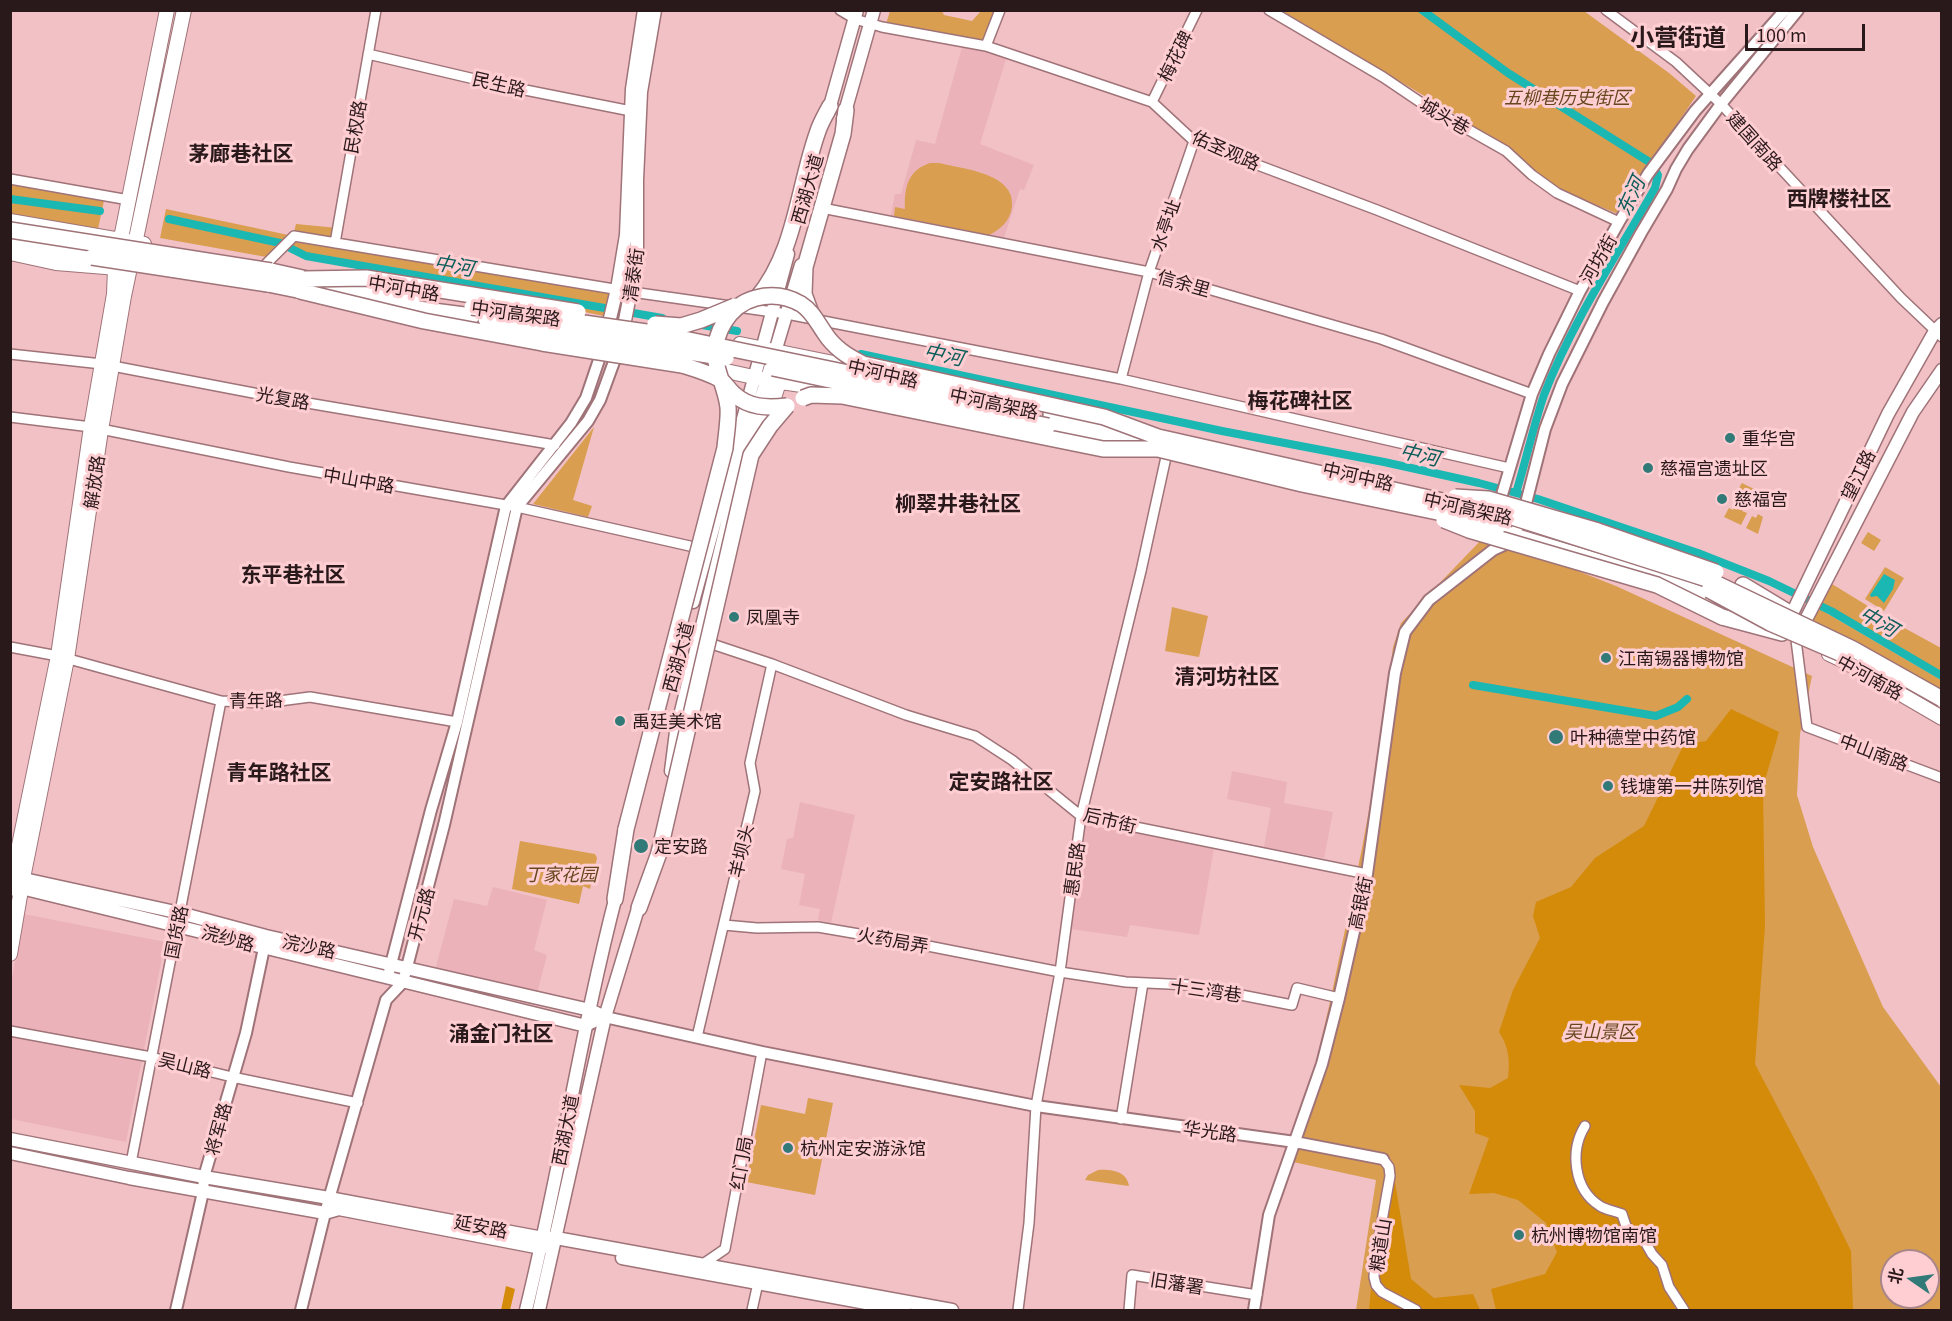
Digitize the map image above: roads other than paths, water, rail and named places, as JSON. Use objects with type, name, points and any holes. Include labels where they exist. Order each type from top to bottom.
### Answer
[{"type":"highway","points":[[615,899],[626,829],[725,448],[728,408],[723,381],[716,363],[716,344],[722,326],[733,311],[753,299],[770,283],[781,262],[818,129],[830,106]]},
{"type":"highway","points":[[811,313],[804,294],[805,267],[843,134],[846,110]]},
{"type":"highway","name":"中河高架路","points":[[10,230],[271,271],[302,285],[368,303],[437,311],[657,345],[1163,444],[1302,484],[1509,516],[1707,579],[1853,649],[1941,699]]},
{"type":"highway","name":"中河高架路","points":[[10,244],[268,284],[302,285]]},
{"type":"highway","points":[[10,252],[92,257]]},
{"type":"highway","points":[[302,285],[366,278],[681,327],[753,299],[766,296],[784,297],[801,304],[815,317],[824,333],[841,353],[862,364],[1104,417],[1163,444]]},
{"type":"highway","points":[[302,285],[424,321],[542,343],[682,365],[723,381],[735,395],[750,404],[768,408],[787,406],[811,395],[842,396],[1103,449],[1163,444]]},
{"type":"highway","points":[[803,398],[816,385],[825,369],[827,351],[824,333]]},
{"type":"highway","points":[[639,908],[659,853],[751,455],[770,426],[787,406]]},
{"type":"highway","points":[[1409,500],[1488,499],[1610,535],[1700,565],[1743,585],[1804,606]]},
{"type":"highway","points":[[1409,500],[1468,530],[1657,585],[1722,617],[1789,637]]},
{"type":"highway","name":"中河高架路","points":[[1409,500],[1604,554],[1704,588],[1770,623],[1847,656],[1941,710]]},
{"type":"main road","name":"解放路","points":[[10,954],[15,884],[63,658],[96,428],[107,365],[130,269],[129,200],[167,10]]},
{"type":"main road","name":"解放路","points":[[107,365],[116,268],[128,241],[184,10]]},
{"type":"main road","name":"清泰街","points":[[604,345],[626,235],[631,111],[644,10]]},
{"type":"main road","name":"清泰街","points":[[619,347],[631,296],[639,234],[637,180],[641,92],[655,10]]},
{"type":"main road","name":"西湖大道","points":[[769,349],[787,314],[874,10]]},
{"type":"main road","name":"西湖大道","points":[[540,1311],[549,1242],[586,1026],[615,899],[713,551],[766,380],[772,311],[856,15]]},
{"type":"main road","name":"中河中路","points":[[10,221],[265,265],[611,318],[769,349],[1163,444],[1494,529],[1704,594],[1789,637]]},
{"type":"main road","name":"中河中路","points":[[10,252],[56,263],[130,269],[619,347],[766,380],[834,389],[1500,502],[1804,606]]},
{"type":"main road","name":"望江路","points":[[1789,637],[1888,414],[1940,329]]},
{"type":"main road","name":"望江路","points":[[1804,606],[1913,412],[1941,370]]},
{"type":"main road","points":[[713,551],[728,546],[766,380]]},
{"type":"main road","name":"西湖大道","points":[[526,1311],[549,1242],[605,1017],[639,908],[674,759],[676,732],[713,551]]},
{"type":"main road","name":"中河南路","points":[[1804,606],[1852,642],[1941,692]]},
{"type":"main road","name":"中河南路","points":[[1789,637],[1844,661],[1941,718]]},
{"type":"main road","name":"浣纱路","points":[[15,884],[178,919],[264,948],[586,1026]]},
{"type":"main road","name":"浣沙路","points":[[178,919],[407,967],[590,1010],[605,1017]]},
{"type":"main road","name":"延安路","points":[[10,1138],[204,1178],[329,1198],[758,1283],[904,1308],[952,1311]]},
{"type":"main road","name":"延安路","points":[[10,1153],[203,1192],[325,1213],[339,1209],[704,1264],[904,1308]]},
{"type":"street","name":"民权路","points":[[335,243],[376,10]]},
{"type":"street","name":"佑圣观路","points":[[840,10],[856,15],[871,24],[986,46],[1152,102],[1194,141],[1377,210],[1580,291]]},
{"type":"street","points":[[986,46],[1000,10]]},
{"type":"street","name":"梅花碑","points":[[1152,102],[1197,10]]},
{"type":"street","name":"城头巷","points":[[1269,10],[1383,77],[1423,104],[1506,151],[1557,193],[1619,222]]},
{"type":"street","name":"建国南路","points":[[1606,10],[1676,62],[1721,104],[1827,220],[1940,329]]},
{"type":"street","name":"河坊街","points":[[1493,550],[1494,529],[1500,502],[1532,394],[1580,291],[1659,156],[1710,94],[1785,10]]},
{"type":"street","name":"河坊街","points":[[1514,535],[1524,510],[1545,429],[1581,343],[1688,149],[1721,104],[1798,10]]},
{"type":"street","name":"民生路","points":[[368,54],[500,85],[631,111]]},
{"type":"street","name":"水亭址","points":[[1121,379],[1149,272],[1194,141]]},
{"type":"street","points":[[10,179],[129,200]]},
{"type":"street","name":"信余里","points":[[826,209],[1149,272],[1381,339],[1532,394]]},
{"type":"street","name":"中河中路","points":[[265,265],[287,243],[335,243],[631,296],[772,311],[1121,379],[1509,470]]},
{"type":"street","name":"清泰街","points":[[512,507],[586,398],[604,345]]},
{"type":"street","name":"清泰街","points":[[512,507],[588,421],[600,400],[619,347]]},
{"type":"street","name":"光复路","points":[[10,354],[107,365],[290,400],[555,445]]},
{"type":"street","name":"中山中路","points":[[10,417],[96,428],[289,467],[512,507],[713,551]]},
{"type":"street","name":"惠民路","points":[[1018,1311],[1029,1223],[1036,1106],[1060,972],[1081,816],[1141,571],[1163,444]]},
{"type":"street","name":"开元路","points":[[387,978],[431,810],[457,722],[512,507]]},
{"type":"street","name":"开元路","points":[[302,1311],[329,1198],[387,1000],[403,982],[407,967],[444,825],[512,507]]},
{"type":"street","name":"高银街","points":[[1254,1311],[1269,1215],[1322,1064],[1367,874],[1395,673],[1405,632],[1429,600],[1493,550],[1504,545],[1514,535]]},
{"type":"street","name":"中山南路","points":[[1789,637],[1807,727],[1941,778]]},
{"type":"street","name":"后市街","points":[[709,643],[772,664],[906,716],[975,736],[1012,760],[1081,816],[1367,874]]},
{"type":"street","name":"青年路","points":[[10,647],[63,658],[221,701],[264,703],[310,697],[457,722]]},
{"type":"street","name":"羊坝头","points":[[697,1037],[755,791],[750,763],[772,664]]},
{"type":"street","name":"国货路","points":[[130,1163],[221,701]]},
{"type":"street","name":"火药局弄","points":[[724,926],[818,927],[1060,972]]},
{"type":"street","name":"将军路","points":[[176,1311],[203,1192],[204,1178],[246,1033],[264,948]]},
{"type":"street","name":"十三湾巷","points":[[1060,972],[1126,982],[1190,985],[1292,1005],[1297,988],[1339,998]]},
{"type":"street","points":[[1121,1119],[1143,982]]},
{"type":"street","points":[[586,1026],[605,1017],[762,1052],[1036,1106]]},
{"type":"street","name":"吴山路","points":[[10,1031],[151,1057],[232,1077],[358,1103]]},
{"type":"street","name":"红门局","points":[[704,1264],[725,1249],[762,1052]]},
{"type":"street","name":"华光路","points":[[1036,1106],[1295,1142],[1383,1159]]},
{"type":"street","points":[[1585,1126],[1580,1134],[1575,1157],[1584,1190],[1599,1205],[1622,1214],[1626,1226],[1633,1235],[1644,1240],[1662,1265],[1669,1287],[1684,1311]]},
{"type":"street","name":"粮道山","points":[[1383,1159],[1389,1167],[1390,1176],[1374,1277],[1376,1285],[1382,1292],[1416,1311]]},
{"type":"street","name":"旧藩署","points":[[1129,1311],[1132,1275],[1257,1295]]},
{"type":"street","points":[[752,1311],[758,1283]]},
{"type":"water","points":[[1884,574],[1895,580],[1893,589],[1884,603],[1877,596],[1871,597],[1870,595]]},
{"type":"waterway","name":"东河","points":[[1422,10],[1508,73],[1651,163],[1658,175],[1655,188],[1581,315],[1555,368],[1540,407],[1516,493]]},
{"type":"waterway","name":"中河","points":[[10,199],[100,211]]},
{"type":"waterway","name":"中河","points":[[169,219],[280,243],[306,256],[662,318]]},
{"type":"waterway","name":"中河","points":[[696,324],[737,331]]},
{"type":"waterway","name":"中河","points":[[861,354],[1222,431],[1384,462],[1538,499],[1698,553],[1769,581],[1831,611],[1942,676]]},
{"type":"waterway","points":[[1473,685],[1656,716],[1678,707],[1687,699]]},
{"type":"place","name":"重华宫","points":[[1730,438]]},
{"type":"place","name":"慈福宫遗址区","points":[[1648,468]]},
{"type":"place","name":"慈福宫","points":[[1722,499]]},
{"type":"place","name":"凤凰寺","points":[[734,617]]},
{"type":"place","name":"江南锡器博物馆","points":[[1606,658]]},
{"type":"place","name":"禹廷美术馆","points":[[620,721]]},
{"type":"place","name":"叶种德堂中药馆","points":[[1556,737]]},
{"type":"place","name":"钱塘第一井陈列馆","points":[[1608,786]]},
{"type":"place","name":"定安路","points":[[641,846]]},
{"type":"place","name":"杭州定安游泳馆","points":[[788,1148]]},
{"type":"place","name":"杭州博物馆南馆","points":[[1519,1235]]},
{"type":"district","name":"小营街道","points":[[1678,37]]},
{"type":"district","name":"茅廊巷社区","points":[[241,153]]},
{"type":"district","name":"西牌楼社区","points":[[1839,198]]},
{"type":"district","name":"梅花碑社区","points":[[1300,400]]},
{"type":"district","name":"柳翠井巷社区","points":[[958,503]]},
{"type":"district","name":"东平巷社区","points":[[293,574]]},
{"type":"district","name":"清河坊社区","points":[[1227,676]]},
{"type":"district","name":"青年路社区","points":[[279,772]]},
{"type":"district","name":"定安路社区","points":[[1001,781]]},
{"type":"district","name":"涌金门社区","points":[[501,1033]]},
{"type":"park label","name":"五柳巷历史街区","points":[[1567,97]]},
{"type":"park label","name":"丁家花园","points":[[561,874]]},
{"type":"park label","name":"吴山景区","points":[[1600,1031]]}]
